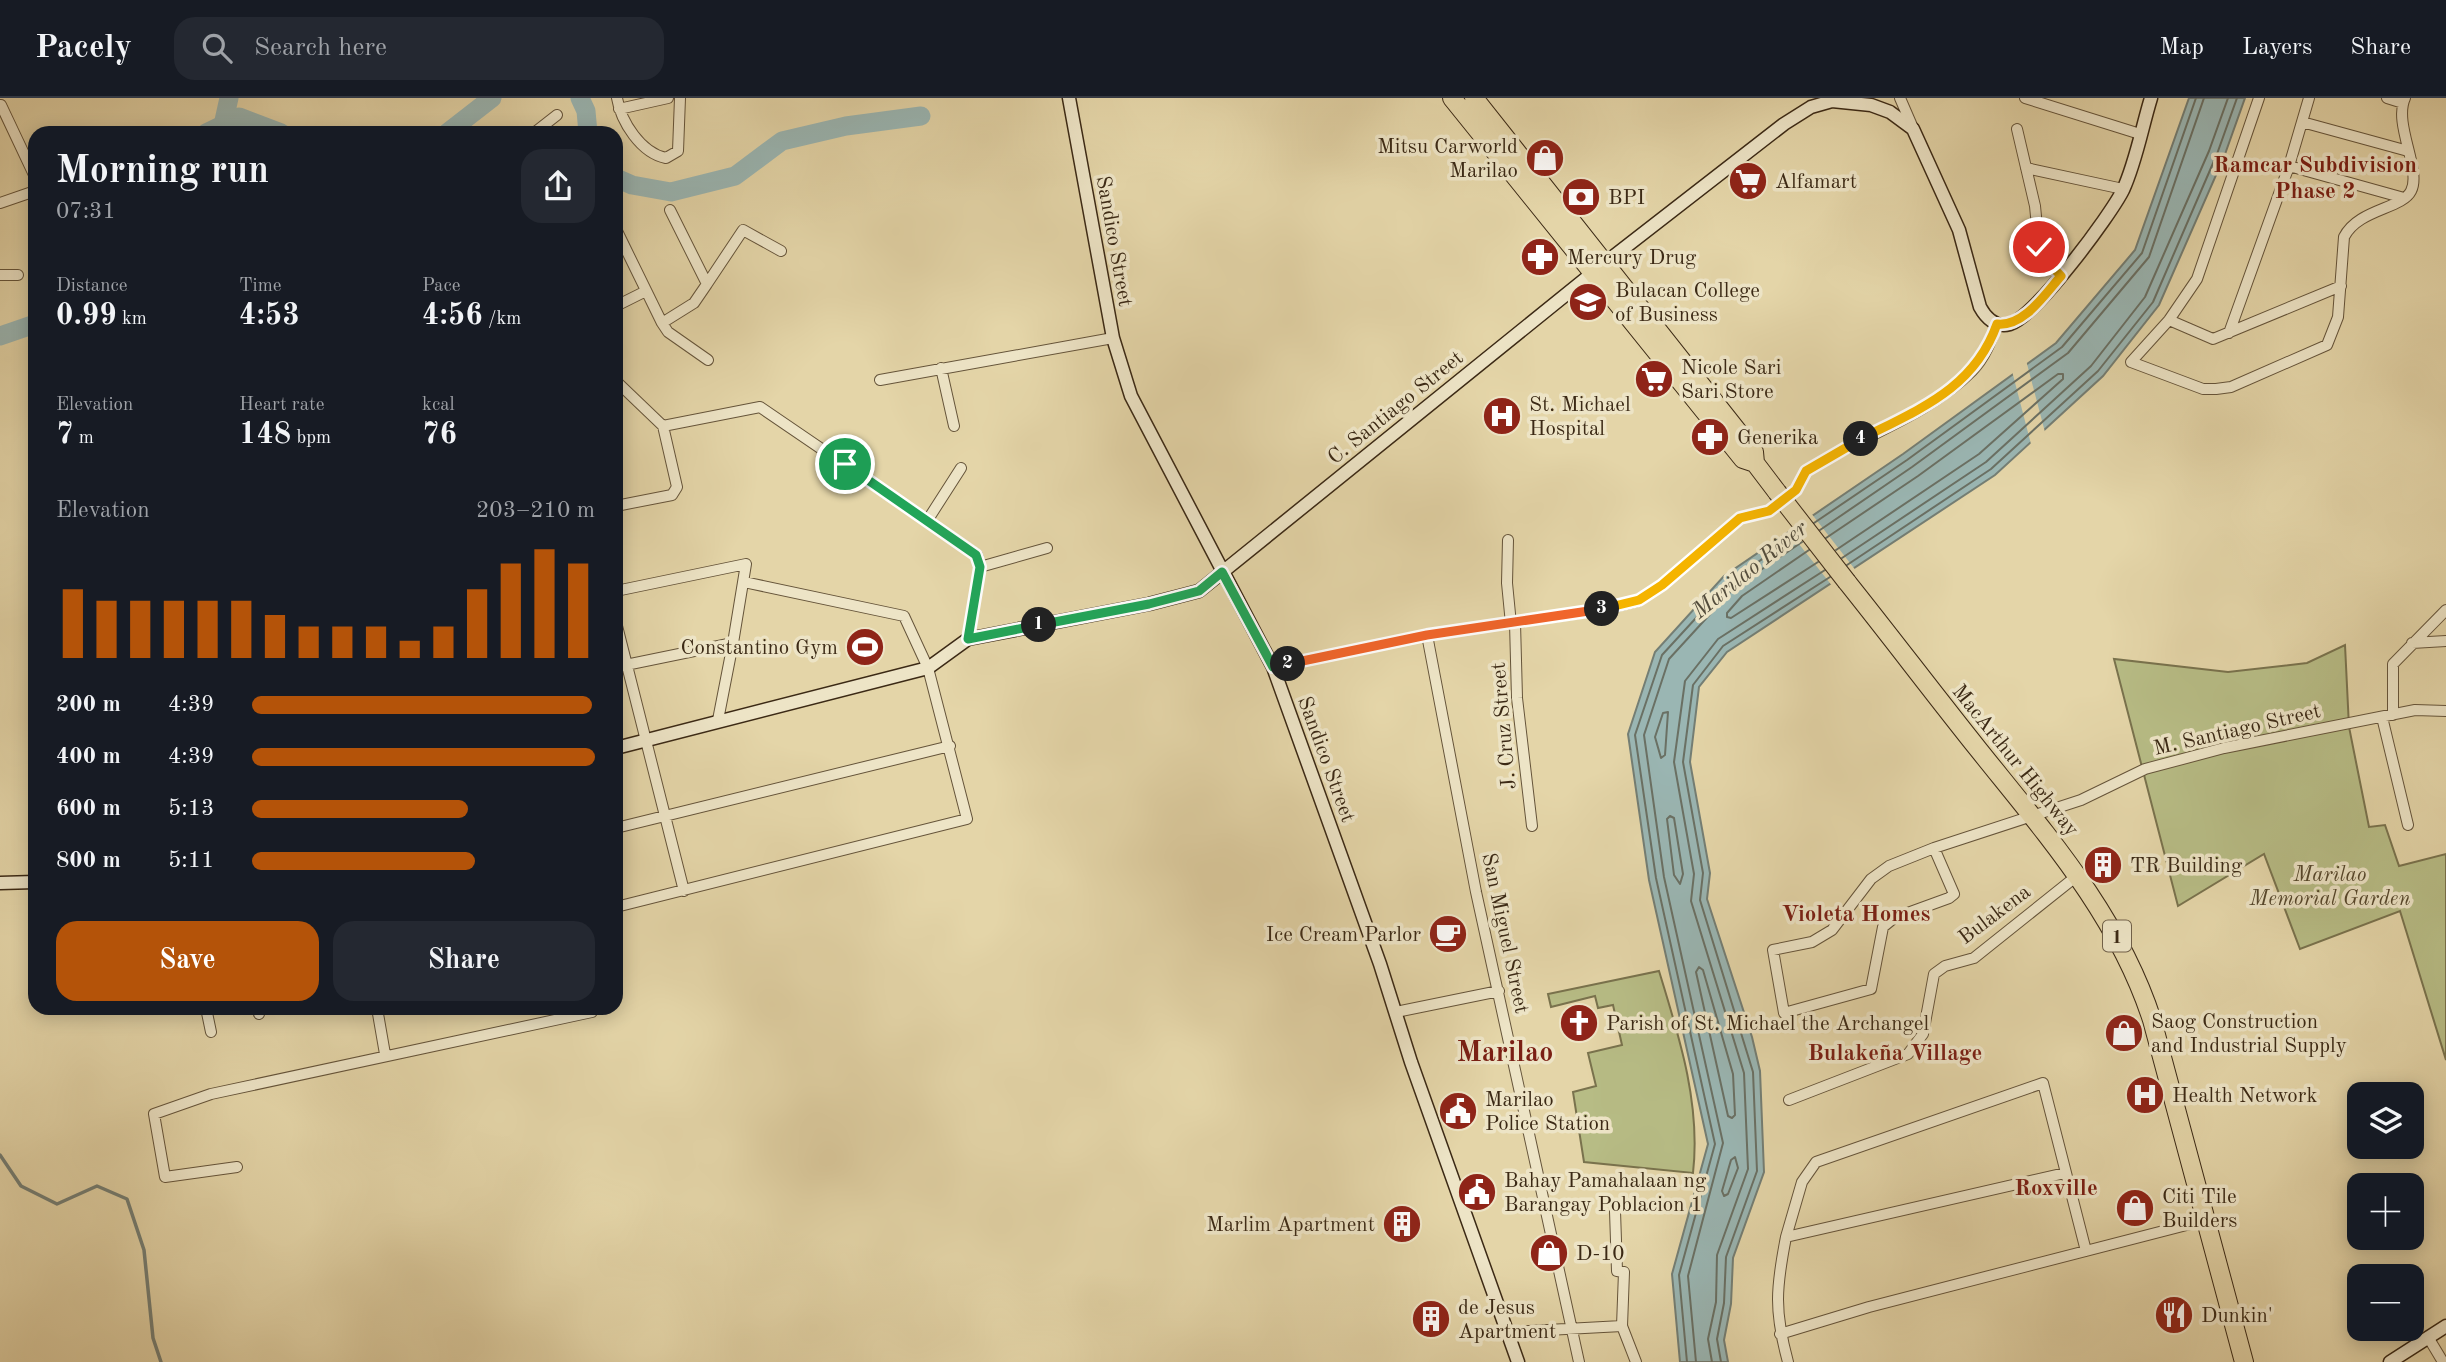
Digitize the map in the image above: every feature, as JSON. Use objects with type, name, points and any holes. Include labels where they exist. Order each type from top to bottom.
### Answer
[{"type":"highway","name":"MacArthur Highway","points":[[1452,98],[1754,452],[1755,463],[2078,875],[2118,938],[2143,992],[2244,1362]]},
{"type":"highway","name":"MacArthur Highway","points":[[1474,98],[1599,268]]},
{"type":"main road","name":"Sandico Street","points":[[1069,98],[1113,338],[1131,396],[1273,667],[1396,1012],[1417,1080],[1510,1332],[1518,1362]]},
{"type":"main road","points":[[1913,129],[1959,230],[1980,307],[1986,316],[1997,324],[2012,324],[2028,312],[2061,276],[2123,189],[2151,98]]},
{"type":"main road","name":"C. Santiago Street","points":[[968,639],[1149,604],[1199,591],[1599,268],[1784,124],[1811,107],[1832,101],[1858,102],[1891,112],[1913,129]]},
{"type":"main road","points":[[623,746],[928,668],[968,639]]},
{"type":"main road","points":[[0,883],[28,881]]},
{"type":"main road","points":[[2389,1362],[2446,1326]]},
{"type":"street","points":[[617,98],[619,109],[642,145],[666,158],[678,151],[680,98]]},
{"type":"street","points":[[619,109],[668,98]]},
{"type":"street","points":[[1900,98],[1913,129]]},
{"type":"street","points":[[2025,98],[2140,134]]},
{"type":"street","points":[[2259,98],[2197,279],[2169,320],[2130,362],[2203,389],[2231,387],[2328,345],[2334,333],[2344,237],[2348,228],[2360,218],[2404,198],[2411,191],[2412,180],[2402,116],[2404,100],[2387,98]]},
{"type":"street","points":[[2229,332],[2289,166],[2309,98]]},
{"type":"street","points":[[1,105],[28,162]]},
{"type":"street","points":[[542,126],[557,114]]},
{"type":"street","points":[[2302,122],[2408,151]]},
{"type":"street","points":[[2017,129],[2039,247],[2042,256],[2061,276]]},
{"type":"street","points":[[2289,166],[2404,198]]},
{"type":"street","points":[[2026,168],[2123,189]]},
{"type":"street","points":[[0,203],[28,193]]},
{"type":"street","points":[[670,211],[707,284]]},
{"type":"street","points":[[662,323],[694,303],[743,230],[781,251]]},
{"type":"street","points":[[623,254],[668,332],[708,360]]},
{"type":"street","points":[[0,275],[18,275]]},
{"type":"street","points":[[2169,320],[2213,339],[2341,286]]},
{"type":"street","points":[[623,302],[646,291]]},
{"type":"street","points":[[1273,667],[1427,635],[1513,623],[1639,600],[1662,585],[1740,518],[1769,511],[1796,490],[1806,471],[1944,394],[1973,370],[1989,347],[1997,324]]},
{"type":"street","points":[[880,380],[1113,338]]},
{"type":"street","points":[[941,369],[954,426]]},
{"type":"street","points":[[623,388],[663,426],[677,491],[672,495],[623,505]]},
{"type":"street","points":[[663,426],[760,407],[976,555],[980,567],[968,639]]},
{"type":"street","points":[[927,521],[961,468]]},
{"type":"street","name":"J. Cruz Street","points":[[1508,540],[1507,583],[1532,826]]},
{"type":"street","points":[[980,567],[1047,548]]},
{"type":"street","points":[[623,590],[746,564],[718,720]]},
{"type":"street","points":[[623,905],[967,819],[928,668],[902,615],[744,582]]},
{"type":"street","points":[[2408,825],[2387,716],[2391,669],[2412,643],[2446,610]]},
{"type":"street","name":"San Miguel Street","points":[[1427,635],[1476,891],[1579,1362]]},
{"type":"street","points":[[2412,643],[2446,641]]},
{"type":"street","points":[[623,666],[733,643]]},
{"type":"street","points":[[623,672],[648,741],[684,891]]},
{"type":"street","name":"M. Santiago Street","points":[[1934,848],[1954,894],[1950,898],[1894,918],[1883,928],[1871,989],[1784,1013],[1773,950],[1812,942],[1832,930],[1871,879],[1889,866],[1934,848],[2081,800],[2145,769],[2224,748],[2415,710],[2446,711]]},
{"type":"street","points":[[623,826],[950,746]]},
{"type":"street","name":"Bulakena","points":[[1789,1100],[1908,1054],[1923,1034],[1934,974],[1945,966],[1974,958],[2078,875]]},
{"type":"street","points":[[1396,1012],[1499,990]]},
{"type":"street","points":[[207,1015],[211,1032]]},
{"type":"street","points":[[378,1015],[385,1054]]},
{"type":"street","points":[[237,1167],[165,1177],[154,1114],[211,1094],[385,1054],[577,1015]]},
{"type":"street","points":[[1788,1362],[1780,1334],[1776,1286],[1786,1237],[1802,1182],[1816,1162],[2043,1083],[2086,1251]]},
{"type":"street","points":[[1786,1237],[2065,1173]]},
{"type":"street","points":[[1615,1211],[1617,1271],[1623,1272],[1622,1326],[1636,1362]]},
{"type":"street","points":[[1780,1334],[1869,1307],[2206,1220]]},
{"type":"street","points":[[1510,1332],[1622,1326]]},
{"type":"street","points":[[2428,1337],[2443,1362]]},
{"type":"green space","name":"Marilao Memorial Garden","points":[[2345,645],[2349,727],[2369,827],[2385,825],[2399,866],[2446,854],[2446,1060],[2400,911],[2300,949],[2264,854],[2178,906],[2114,659],[2228,672],[2307,663]]},
{"type":"green space","points":[[1659,971],[1681,1045],[1691,1096],[1695,1147],[1693,1173],[1584,1162],[1573,1092],[1596,1086],[1588,1053],[1622,1045],[1613,1005],[1598,1008],[1595,996],[1551,1007],[1548,994]]},
{"type":"water","name":"Marilao River","points":[[2189,98],[2245,98],[2224,157],[2159,305],[2103,376],[1995,475],[1727,652],[1699,687],[1690,762],[1710,873],[1707,899],[1752,1037],[1760,1071],[1764,1172],[1733,1258],[1731,1304],[1724,1340],[1728,1362],[1680,1362],[1672,1274],[1708,1144],[1649,880],[1628,734],[1655,652],[1724,576],[1903,454],[2056,343],[2135,250]]},
{"type":"pier","points":[[2026,360],[2046,436],[2032,448],[2012,371]]},
{"type":"pier","points":[[1811,513],[1857,572],[1833,587],[1787,529]]},
{"type":"waterway","points":[[223,125],[229,98]]},
{"type":"waterway","points":[[456,126],[492,98]]},
{"type":"waterway","points":[[580,98],[586,111],[587,126]]},
{"type":"waterway","points":[[623,181],[671,192],[735,176],[782,141],[846,126],[921,116]]},
{"type":"waterway","points":[[220,126],[239,117],[263,126]]},
{"type":"waterway","points":[[0,336],[28,326]]},
{"type":"waterway","points":[[0,1155],[21,1186],[57,1204],[97,1186],[127,1199],[144,1250],[153,1338],[161,1362]]},
{"type":"place","name":"Mitsu Carworld Marilao","points":[[1545,158]]},
{"type":"place","name":"Alfamart","points":[[1748,181]]},
{"type":"place","name":"BPI","points":[[1581,197]]},
{"type":"place","name":"Mercury Drug","points":[[1540,257]]},
{"type":"place","name":"Bulacan College of Business","points":[[1588,302]]},
{"type":"place","name":"Nicole Sari Sari Store","points":[[1654,379]]},
{"type":"place","name":"St. Michael Hospital","points":[[1502,416]]},
{"type":"place","name":"Generika","points":[[1710,437]]},
{"type":"place","name":"Constantino Gym","points":[[865,647]]},
{"type":"place","name":"TR Building","points":[[2103,865]]},
{"type":"place","name":"Ice Cream Parlor","points":[[1448,934]]},
{"type":"place","name":"Parish of St. Michael the Archangel","points":[[1579,1023]]},
{"type":"place","name":"Saog Construction and Industrial Supply","points":[[2124,1033]]},
{"type":"place","name":"Health Network","points":[[2145,1095]]},
{"type":"place","name":"Marilao Police Station","points":[[1458,1111]]},
{"type":"place","name":"Bahay Pamahalaan ng Barangay Poblacion 1","points":[[1477,1192]]},
{"type":"place","name":"Citi Tile Builders","points":[[2135,1208]]},
{"type":"place","name":"Marlim Apartment","points":[[1402,1224]]},
{"type":"place","name":"D-10","points":[[1549,1253]]},
{"type":"place","name":"Dunkin'","points":[[2174,1315]]},
{"type":"place","name":"de Jesus Apartment","points":[[1431,1319]]},
{"type":"district","name":"Ramcar Subdivision Phase 2","points":[[2315,177]]},
{"type":"district","name":"Violeta Homes","points":[[1856,913]]},
{"type":"district","name":"Marilao","points":[[1505,1051]]},
{"type":"district","name":"Bulakeña Village","points":[[1895,1052]]},
{"type":"district","name":"Roxville","points":[[2056,1187]]},
{"type":"route","points":[[845,464],[976,555],[980,567],[968,639],[1149,604],[1199,591],[1222,572],[1273,667],[1427,635],[1605,609],[1639,600],[1662,585],[1740,518],[1769,511],[1796,490],[1806,471],[1834,453],[1925,406],[1973,370],[1989,347],[1997,324],[2012,324],[2028,312],[2061,276],[2042,256],[2039,247]]}]
